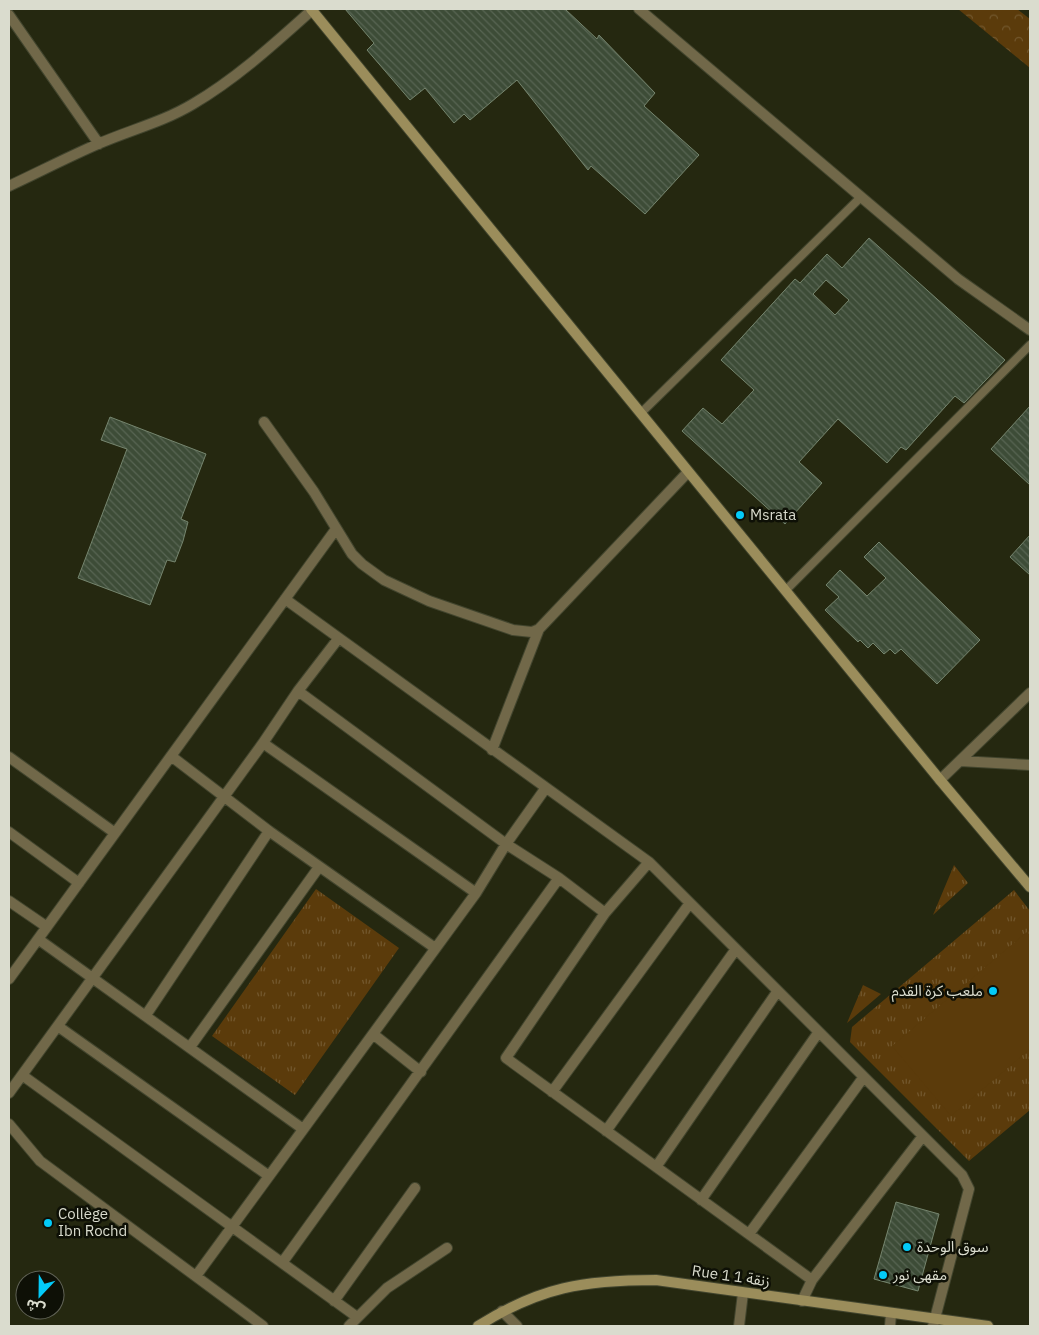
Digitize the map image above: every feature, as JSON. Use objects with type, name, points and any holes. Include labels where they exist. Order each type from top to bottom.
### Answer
[{"type":"street","points":[[639,9],[958,279],[1030,330]]},
{"type":"street","points":[[9,186],[99,144],[160,121],[192,105],[253,62],[311,10],[940,780],[1030,887]]},
{"type":"street","points":[[9,15],[99,144]]},
{"type":"street","points":[[264,422],[314,492],[357,559],[384,580],[429,601],[499,626],[524,632],[532,632],[539,629]]},
{"type":"street","points":[[492,750],[539,629],[688,472]]},
{"type":"street","points":[[9,979],[336,529]]},
{"type":"street","points":[[286,599],[545,789],[649,862],[962,1175],[969,1189],[933,1323]]},
{"type":"street","points":[[9,1093],[59,1027],[93,977],[263,743],[298,691],[338,638]]},
{"type":"street","points":[[298,691],[506,844],[559,878],[605,913]]},
{"type":"street","points":[[940,780],[1030,693]]},
{"type":"street","points":[[263,743],[476,893]]},
{"type":"street","points":[[171,756],[269,831],[435,948]]},
{"type":"street","points":[[9,758],[115,833]]},
{"type":"street","points":[[960,762],[1030,765]]},
{"type":"street","points":[[196,1276],[476,893],[506,844],[545,789]]},
{"type":"street","points":[[146,1015],[269,831]]},
{"type":"street","points":[[9,832],[79,883]]},
{"type":"street","points":[[649,862],[605,913],[506,1058],[812,1280]]},
{"type":"street","points":[[190,1046],[319,867]]},
{"type":"street","points":[[282,1263],[559,878]]},
{"type":"street","points":[[9,901],[46,927]]},
{"type":"street","points":[[552,1092],[690,903]]},
{"type":"street","points":[[38,938],[304,1129]]},
{"type":"street","points":[[606,1131],[736,949]]},
{"type":"street","points":[[656,1167],[777,992]]},
{"type":"street","points":[[59,1027],[269,1176]]},
{"type":"street","points":[[701,1200],[818,1033]]},
{"type":"street","points":[[373,1034],[421,1072]]},
{"type":"street","points":[[22,1075],[356,1318]]},
{"type":"street","points":[[749,1234],[863,1078]]},
{"type":"street","points":[[9,1124],[40,1161],[263,1326]]},
{"type":"street","points":[[802,1301],[812,1280],[923,1136]]},
{"type":"street","points":[[334,1301],[415,1188]]},
{"type":"street","points":[[349,1326],[406,1274],[447,1248]]},
{"type":"street","name":"Rue 1 زنقة 1","points":[[478,1326],[502,1311],[561,1287],[607,1280],[656,1280],[891,1314],[933,1323],[988,1326]]},
{"type":"street","points":[[739,1326],[743,1293]]},
{"type":"street","points":[[502,1311],[517,1326]]},
{"type":"street","points":[[890,1326],[891,1314]]},
{"type":"lane","points":[[641,414],[860,198]]},
{"type":"lane","points":[[786,590],[1030,345]]},
{"type":"green space","points":[[958,9],[1017,9],[1030,19],[1030,68]]},
{"type":"green space","points":[[954,865],[968,883],[933,915]]},
{"type":"green space","points":[[316,889],[399,948],[295,1095],[212,1036]]},
{"type":"green space","points":[[1014,890],[1030,911],[1030,1110],[969,1161],[850,1042],[852,1027]]},
{"type":"green space","name":"ملعب كرة القدم","points":[[1027,932],[1030,936],[1030,1049],[951,1116],[892,1046]]},
{"type":"green space","points":[[863,985],[881,994],[847,1023]]},
{"type":"building","points":[[345,9],[565,9],[597,39],[599,35],[655,93],[644,106],[699,155],[645,214],[591,166],[588,170],[517,80],[470,120],[464,114],[454,123],[425,88],[410,100],[367,50],[374,43]]},
{"type":"building","points":[[869,238],[1005,360],[964,403],[955,396],[906,450],[901,447],[887,463],[838,419],[799,462],[822,483],[785,524],[682,431],[703,408],[722,424],[754,390],[721,360],[795,279],[800,283],[827,254],[842,268]],"holes":[[[826,280],[849,300],[835,315],[813,294]]]},
{"type":"building","points":[[1030,406],[1030,485],[991,449]]},
{"type":"building","points":[[110,417],[206,454],[181,519],[188,522],[183,541],[175,562],[167,560],[150,605],[78,578],[127,449],[101,440]]},
{"type":"building","points":[[1030,535],[1030,575],[1010,557]]},
{"type":"building","points":[[879,542],[980,640],[937,684],[901,649],[895,654],[890,649],[884,654],[873,643],[868,648],[860,640],[858,642],[825,610],[839,597],[826,585],[840,570],[867,596],[886,578],[864,557]]},
{"type":"building","name":"سوق الوحدة","points":[[896,1202],[939,1214],[918,1291],[874,1279]]},
{"type":"place","name":"Msrata","points":[[740,515]]},
{"type":"place","name":"ملعب كرة القدم","points":[[993,991]]},
{"type":"place","name":"Collège Ibn Rochd","points":[[48,1223]]},
{"type":"place","name":"سوق الوحدة","points":[[907,1247]]},
{"type":"place","name":"مقهى نور","points":[[883,1275]]}]
